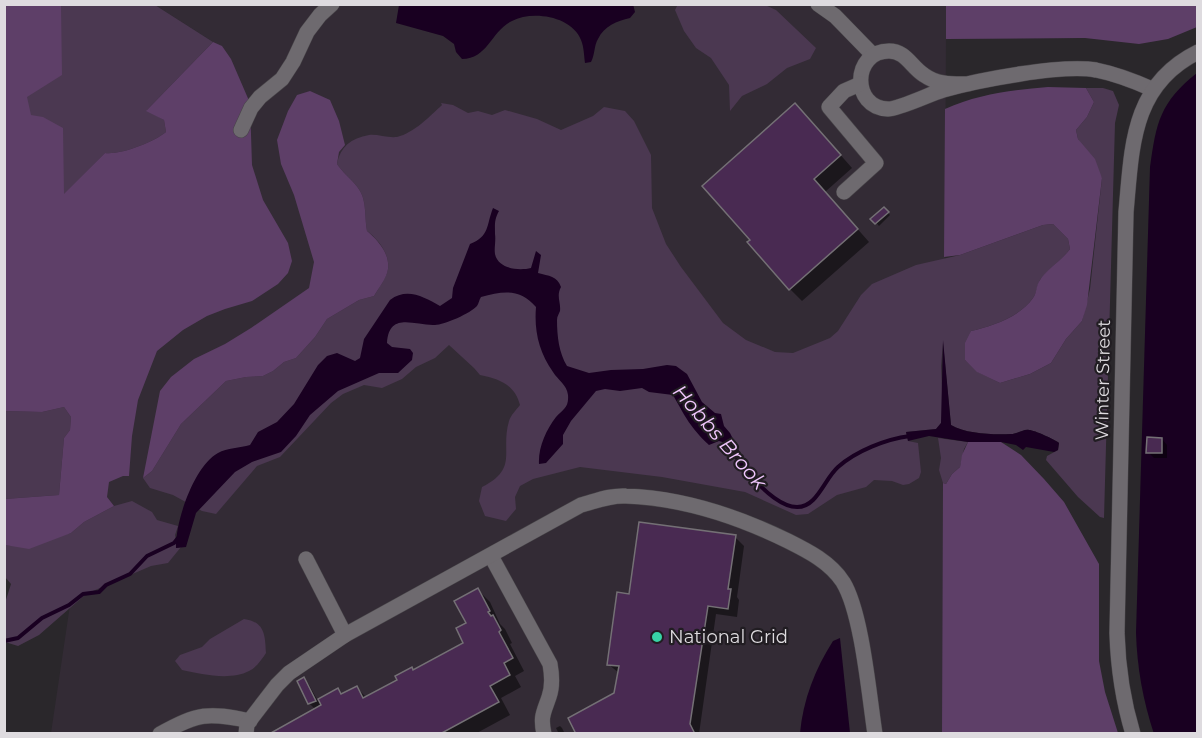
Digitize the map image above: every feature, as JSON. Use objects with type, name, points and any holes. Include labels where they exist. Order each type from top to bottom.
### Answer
[{"type":"street","points":[[241,130],[251,108],[260,97],[282,79],[307,32],[332,4]]},
{"type":"street","points":[[818,4],[835,16],[873,55]]},
{"type":"street","points":[[907,102],[916,89],[918,78],[908,58],[893,51],[873,55],[861,69],[860,84],[867,100],[879,108],[890,109],[968,84],[1034,73],[1094,70],[1123,77],[1152,89]]},
{"type":"street","name":"Winter Street","points":[[1133,734],[1117,658],[1126,212],[1135,132],[1143,108],[1152,89],[1169,70],[1197,52]]},
{"type":"street","points":[[914,68],[936,81],[947,84],[968,84]]},
{"type":"street","points":[[844,192],[876,163],[829,107],[844,91],[860,84]]},
{"type":"street","points":[[160,734],[184,721],[219,714],[248,727],[277,685],[289,673],[345,635],[581,505],[602,498],[624,496],[696,506],[730,515],[817,557],[842,581],[850,596],[856,618],[875,734]]},
{"type":"street","points":[[491,556],[550,664],[553,679],[550,696],[542,711],[541,723],[544,734]]},
{"type":"street","points":[[306,559],[345,635]]},
{"type":"shaded area","points":[[678,4],[765,5],[776,10],[816,48],[810,59],[787,68],[767,84],[742,96],[730,111],[729,85],[711,58],[696,48],[684,31],[675,10]]},
{"type":"shaded area","points":[[5,5],[155,5],[213,42],[147,110],[164,120],[166,132],[137,147],[105,153],[5,255]]},
{"type":"shaded area","points":[[5,5],[61,5],[62,75],[27,97],[31,115],[43,117],[63,128],[64,194],[105,153],[137,147],[166,132],[164,120],[146,111],[213,42],[222,46],[231,59],[250,103],[252,165],[263,200],[288,243],[292,261],[288,273],[278,284],[252,301],[207,316],[183,330],[157,351],[138,400],[129,476],[109,482],[107,497],[114,506],[84,522],[71,533],[29,549],[5,545],[5,499],[59,495],[64,438],[70,430],[71,417],[64,407],[42,412],[5,411]]},
{"type":"shaded area","points":[[155,5],[1086,5],[1085,38],[946,39],[942,733],[51,733],[78,551],[5,548],[4,255],[213,42]]},
{"type":"shaded area","points":[[946,5],[1197,5],[1197,27],[1168,39],[1139,44],[1085,38],[946,39]]},
{"type":"shaded area","points":[[1048,87],[1086,88],[1094,102],[1087,117],[1076,130],[1078,139],[1095,159],[1102,178],[1087,305],[1082,321],[1066,339],[1051,363],[1030,374],[1000,383],[977,372],[965,360],[965,343],[971,331],[1005,320],[1027,305],[1034,296],[1042,277],[1070,249],[1068,239],[1053,224],[1043,225],[960,255],[944,257],[945,109],[995,94]]},
{"type":"shaded area","points":[[1086,88],[1103,88],[1113,91],[1119,105],[1115,123],[1104,518],[1078,497],[1046,460],[1047,456],[1058,450],[1059,443],[1029,430],[1013,434],[988,434],[972,432],[951,425],[943,343],[941,423],[936,429],[906,432],[908,441],[918,443],[921,472],[919,478],[903,485],[892,481],[874,480],[866,487],[837,495],[808,514],[796,515],[745,492],[662,477],[580,467],[533,479],[520,486],[515,497],[516,509],[506,521],[485,516],[479,501],[482,487],[501,473],[506,458],[509,421],[520,405],[514,392],[506,384],[480,375],[449,345],[435,358],[416,367],[402,379],[382,388],[364,385],[343,394],[331,403],[280,457],[257,466],[216,514],[202,511],[173,495],[150,488],[143,478],[152,471],[181,424],[226,381],[263,376],[284,362],[296,358],[315,337],[327,319],[359,300],[374,296],[387,272],[387,258],[379,243],[367,231],[365,206],[361,193],[337,164],[338,158],[347,144],[357,138],[372,135],[397,137],[410,132],[442,105],[441,103],[453,105],[468,113],[478,111],[492,115],[505,110],[537,119],[561,130],[593,116],[604,107],[625,111],[634,121],[651,155],[652,208],[666,244],[723,323],[746,340],[775,352],[793,353],[830,338],[838,331],[861,295],[872,284],[916,265],[960,255],[1043,225],[1053,224],[1068,239],[1070,249],[1043,277],[1034,296],[1021,310],[996,323],[971,331],[965,360],[978,372],[1000,383],[1030,374],[1051,363],[1066,339],[1082,321],[1090,289],[1102,178],[1078,139],[1076,130],[1087,117],[1094,102]]},
{"type":"shaded area","points":[[310,91],[330,100],[339,121],[345,145],[339,152],[337,164],[361,193],[365,206],[367,231],[379,243],[387,258],[386,276],[374,296],[359,300],[327,319],[315,337],[296,358],[284,362],[263,376],[226,381],[181,424],[152,471],[143,478],[160,391],[171,377],[194,359],[251,328],[309,288],[314,262],[294,195],[281,164],[277,140],[297,95]]},
{"type":"shaded area","points":[[64,407],[71,417],[70,430],[64,438],[59,495],[5,499],[5,411],[42,412]]},
{"type":"shaded area","points":[[938,438],[968,442],[960,467],[946,484],[943,483],[939,470],[941,458]]},
{"type":"shaded area","points":[[968,442],[1001,442],[1021,455],[1044,479],[1064,502],[1099,564],[1099,661],[1105,692],[1118,733],[942,734],[943,483],[946,484],[960,467]]},
{"type":"shaded area","points":[[132,501],[152,512],[157,520],[178,526],[175,535],[177,548],[181,547],[168,563],[151,566],[86,594],[39,635],[18,646],[5,642],[5,603],[11,584],[5,577],[5,545],[15,546],[71,533],[84,522],[114,506]]},
{"type":"shaded area","points":[[244,619],[260,626],[265,641],[266,653],[252,670],[233,676],[216,676],[182,670],[175,661],[180,655],[202,647],[210,639]]},
{"type":"water","points":[[633,4],[635,12],[630,18],[607,27],[597,41],[591,62],[585,63],[582,43],[576,32],[569,25],[551,17],[530,16],[512,21],[499,31],[484,50],[471,58],[462,59],[456,52],[454,44],[443,36],[396,23],[399,5]]},
{"type":"water","points":[[1197,73],[1197,733],[1154,734],[1141,684],[1136,633],[1150,167],[1158,126],[1167,104]]},
{"type":"water","points":[[493,208],[499,211],[495,222],[495,252],[500,263],[515,269],[531,268],[536,251],[541,255],[538,273],[552,277],[561,287],[557,332],[560,350],[567,366],[589,373],[676,366],[687,374],[702,402],[715,413],[721,414],[724,426],[730,433],[747,467],[742,470],[726,443],[719,441],[709,445],[689,422],[673,395],[649,392],[642,388],[596,391],[571,421],[563,435],[563,444],[546,463],[539,464],[543,439],[552,422],[566,406],[567,391],[548,364],[541,349],[537,333],[536,307],[517,294],[497,293],[481,297],[474,309],[445,323],[435,325],[404,322],[393,327],[387,343],[392,347],[410,349],[413,353],[412,360],[398,373],[379,373],[338,391],[310,415],[296,436],[281,452],[252,462],[235,472],[196,513],[186,547],[176,548],[179,524],[188,496],[201,470],[209,460],[222,451],[250,445],[258,432],[277,422],[294,404],[318,365],[327,356],[337,353],[355,361],[360,358],[364,339],[390,300],[396,296],[415,295],[440,306],[452,298],[453,288],[470,244],[484,234]]},
{"type":"water","points":[[943,340],[951,425],[972,432],[988,434],[1011,434],[1032,430],[1059,443],[1058,450],[1054,452],[1026,447],[1023,450],[1016,445],[1001,442],[968,442],[929,436],[908,441],[906,432],[936,429],[941,423]]},
{"type":"water","points":[[840,638],[850,733],[800,733],[807,697],[815,674],[833,641]]},
{"type":"building","points":[[795,103],[841,155],[814,179],[858,229],[789,290],[747,242],[750,240],[702,186]]},
{"type":"building","points":[[884,207],[889,212],[875,224],[870,219]]},
{"type":"building","points":[[1147,437],[1162,438],[1162,453],[1146,453]]},
{"type":"building","name":"National Grid","points":[[639,522],[736,535],[728,589],[731,589],[728,609],[708,606],[690,724],[695,734],[576,734],[568,718],[614,693],[619,666],[607,665],[617,592],[629,594]]},
{"type":"building","points":[[478,588],[513,658],[504,663],[510,675],[490,686],[499,702],[440,734],[269,734],[321,705],[318,699],[338,688],[341,694],[357,686],[363,698],[397,680],[395,676],[412,667],[413,670],[463,643],[456,628],[466,623],[454,601]]},
{"type":"building","points":[[304,677],[316,701],[308,704],[297,681]]},
{"type":"waterway","name":"Hobbs Brook","points":[[743,465],[774,498],[794,507],[804,506],[813,500],[834,471],[845,461],[872,447],[910,436]]},
{"type":"waterway","name":"Hobbs Brook","points":[[4,641],[18,638],[42,618],[69,605],[83,594],[99,592],[106,585],[130,574],[147,556],[174,543],[178,538]]},
{"type":"place","name":"National Grid","points":[[657,637]]}]
